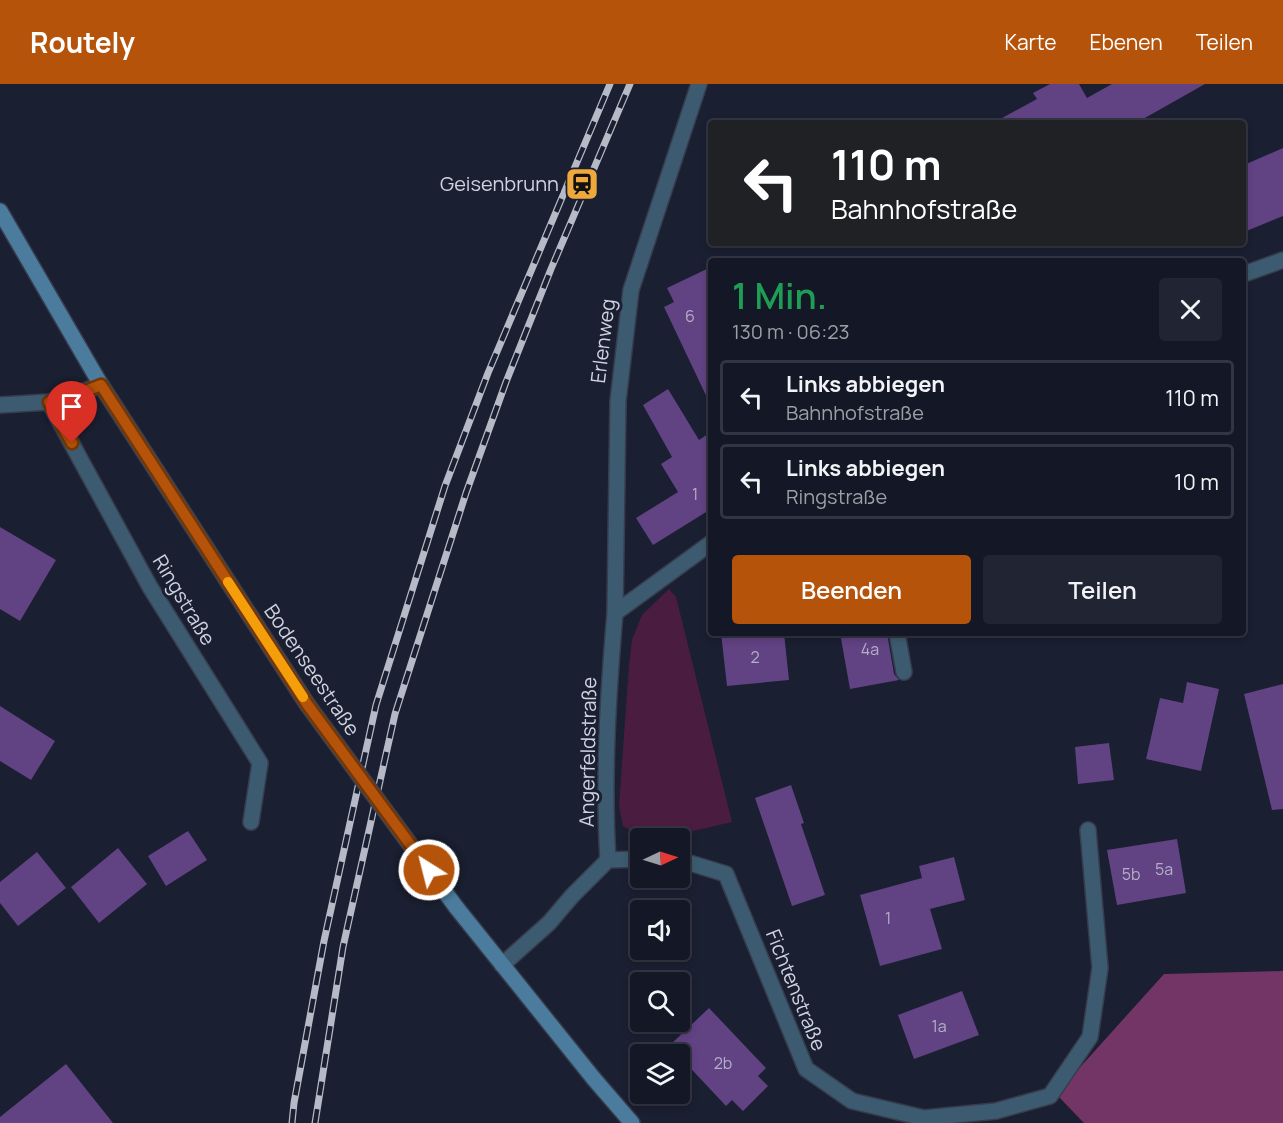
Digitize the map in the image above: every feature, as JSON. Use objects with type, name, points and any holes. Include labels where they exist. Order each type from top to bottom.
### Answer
[{"type":"main road","name":"Bodenseestraße","points":[[0,211],[101,385],[307,704],[456,907],[632,1123]]},
{"type":"street","name":"Erlenweg","points":[[615,613],[618,401],[631,290],[699,84]]},
{"type":"street","points":[[1246,273],[1283,260]]},
{"type":"street","points":[[0,405],[65,399],[101,385]]},
{"type":"street","name":"Ringstraße","points":[[49,402],[150,587],[260,763],[251,822]]},
{"type":"street","points":[[615,613],[708,545]]},
{"type":"street","name":"Angerfeldstraße","points":[[608,860],[605,812],[609,676],[615,613]]},
{"type":"street","points":[[898,636],[904,672]]},
{"type":"street","name":"Fichtenstraße","points":[[690,863],[726,874],[806,1069],[852,1101],[924,1118],[996,1111],[1050,1096],[1090,1037],[1100,968],[1088,830]]},
{"type":"street","points":[[502,965],[549,923],[608,860],[630,859]]},
{"type":"shaded area","points":[[669,589],[676,597],[732,822],[690,832],[690,828],[630,828],[630,830],[623,826],[619,806],[629,665],[632,640],[642,615]]},
{"type":"shaded area","points":[[1283,971],[1283,1123],[1084,1123],[1056,1094],[1164,974]]},
{"type":"building","points":[[1050,84],[1079,84],[1087,98],[1112,84],[1205,84],[1141,120],[998,120],[1037,99],[1033,93]]},
{"type":"building","points":[[1283,148],[1283,216],[1246,231],[1246,164]]},
{"type":"building","points":[[708,268],[708,400],[664,307],[674,302],[667,288]]},
{"type":"building","points":[[668,389],[699,440],[708,434],[708,511],[653,545],[636,518],[678,492],[661,464],[672,457],[643,405]]},
{"type":"building","points":[[0,527],[56,560],[20,621],[0,609]]},
{"type":"building","points":[[721,636],[784,636],[789,680],[727,686]]},
{"type":"building","points":[[841,636],[888,636],[894,674],[899,680],[850,689]]},
{"type":"building","points":[[1187,682],[1219,689],[1201,771],[1146,759],[1160,698],[1183,703]]},
{"type":"building","points":[[1283,684],[1283,809],[1272,810],[1244,694]]},
{"type":"building","points":[[0,706],[55,741],[31,780],[0,761]]},
{"type":"building","points":[[1109,743],[1114,780],[1078,784],[1075,747]]},
{"type":"building","points":[[791,785],[804,823],[801,824],[825,895],[792,906],[755,798]]},
{"type":"building","points":[[188,831],[207,860],[166,886],[148,856]]},
{"type":"building","points":[[1177,839],[1186,893],[1117,905],[1107,850]]},
{"type":"building","points":[[118,848],[147,884],[99,923],[71,887]]},
{"type":"building","points":[[37,852],[66,888],[18,926],[0,903],[0,882]]},
{"type":"building","points":[[954,857],[965,900],[930,909],[942,949],[880,966],[860,895],[922,878],[919,866]]},
{"type":"building","points":[[962,991],[979,1035],[914,1059],[898,1015]]},
{"type":"building","points":[[709,1008],[766,1068],[758,1076],[768,1086],[743,1111],[732,1100],[726,1106],[690,1068],[690,1044],[671,1044],[684,1032],[690,1032],[690,1026]]},
{"type":"building","points":[[66,1064],[113,1123],[0,1123],[0,1117]]},
{"type":"railway","points":[[292,1123],[324,941],[376,705],[445,486],[488,373],[610,84]]},
{"type":"railway","points":[[315,1123],[343,947],[395,714],[466,493],[506,382],[551,269],[630,84]]},
{"type":"slow traffic","points":[[228,582],[303,697]]},
{"type":"place","name":"Geisenbrunn","points":[[582,184]]},
{"type":"route","points":[[72,443],[49,402],[65,399],[101,385],[307,704],[429,870]]}]
